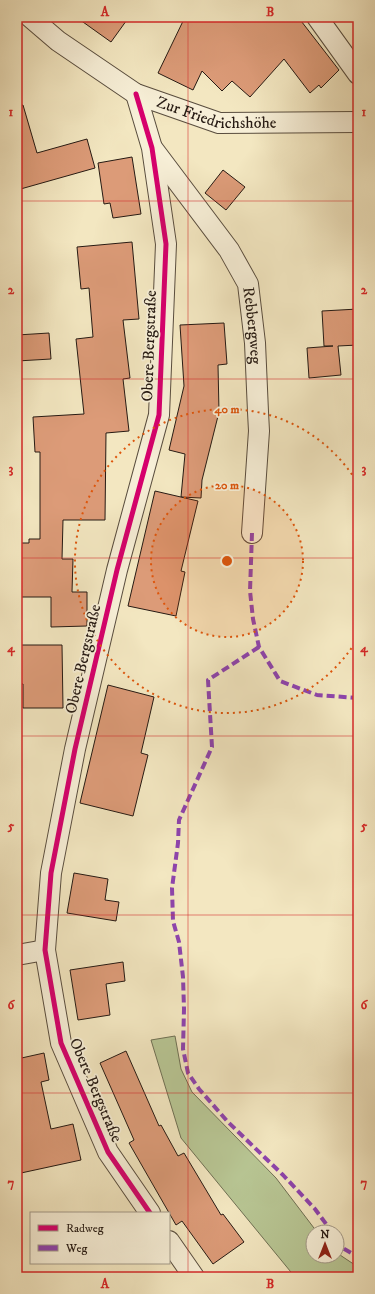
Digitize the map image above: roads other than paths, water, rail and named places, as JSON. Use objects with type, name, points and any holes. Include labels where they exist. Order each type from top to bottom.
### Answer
[{"type":"street","name":"Zur Friedrichshöhe","points":[[30,17],[58,41],[136,94],[219,122],[358,122]]},
{"type":"street","points":[[317,17],[358,74]]},
{"type":"street","name":"Obere Bergstraße","points":[[136,94],[152,148],[166,244],[159,415],[117,570],[75,749],[51,873],[45,950],[61,1043],[108,1152],[149,1212]]},
{"type":"street","name":"Rebbergweg","points":[[152,148],[229,250],[248,284],[255,343],[259,431],[252,533]]},
{"type":"street","points":[[17,956],[45,950]]},
{"type":"street","points":[[170,1241],[194,1277]]}]
